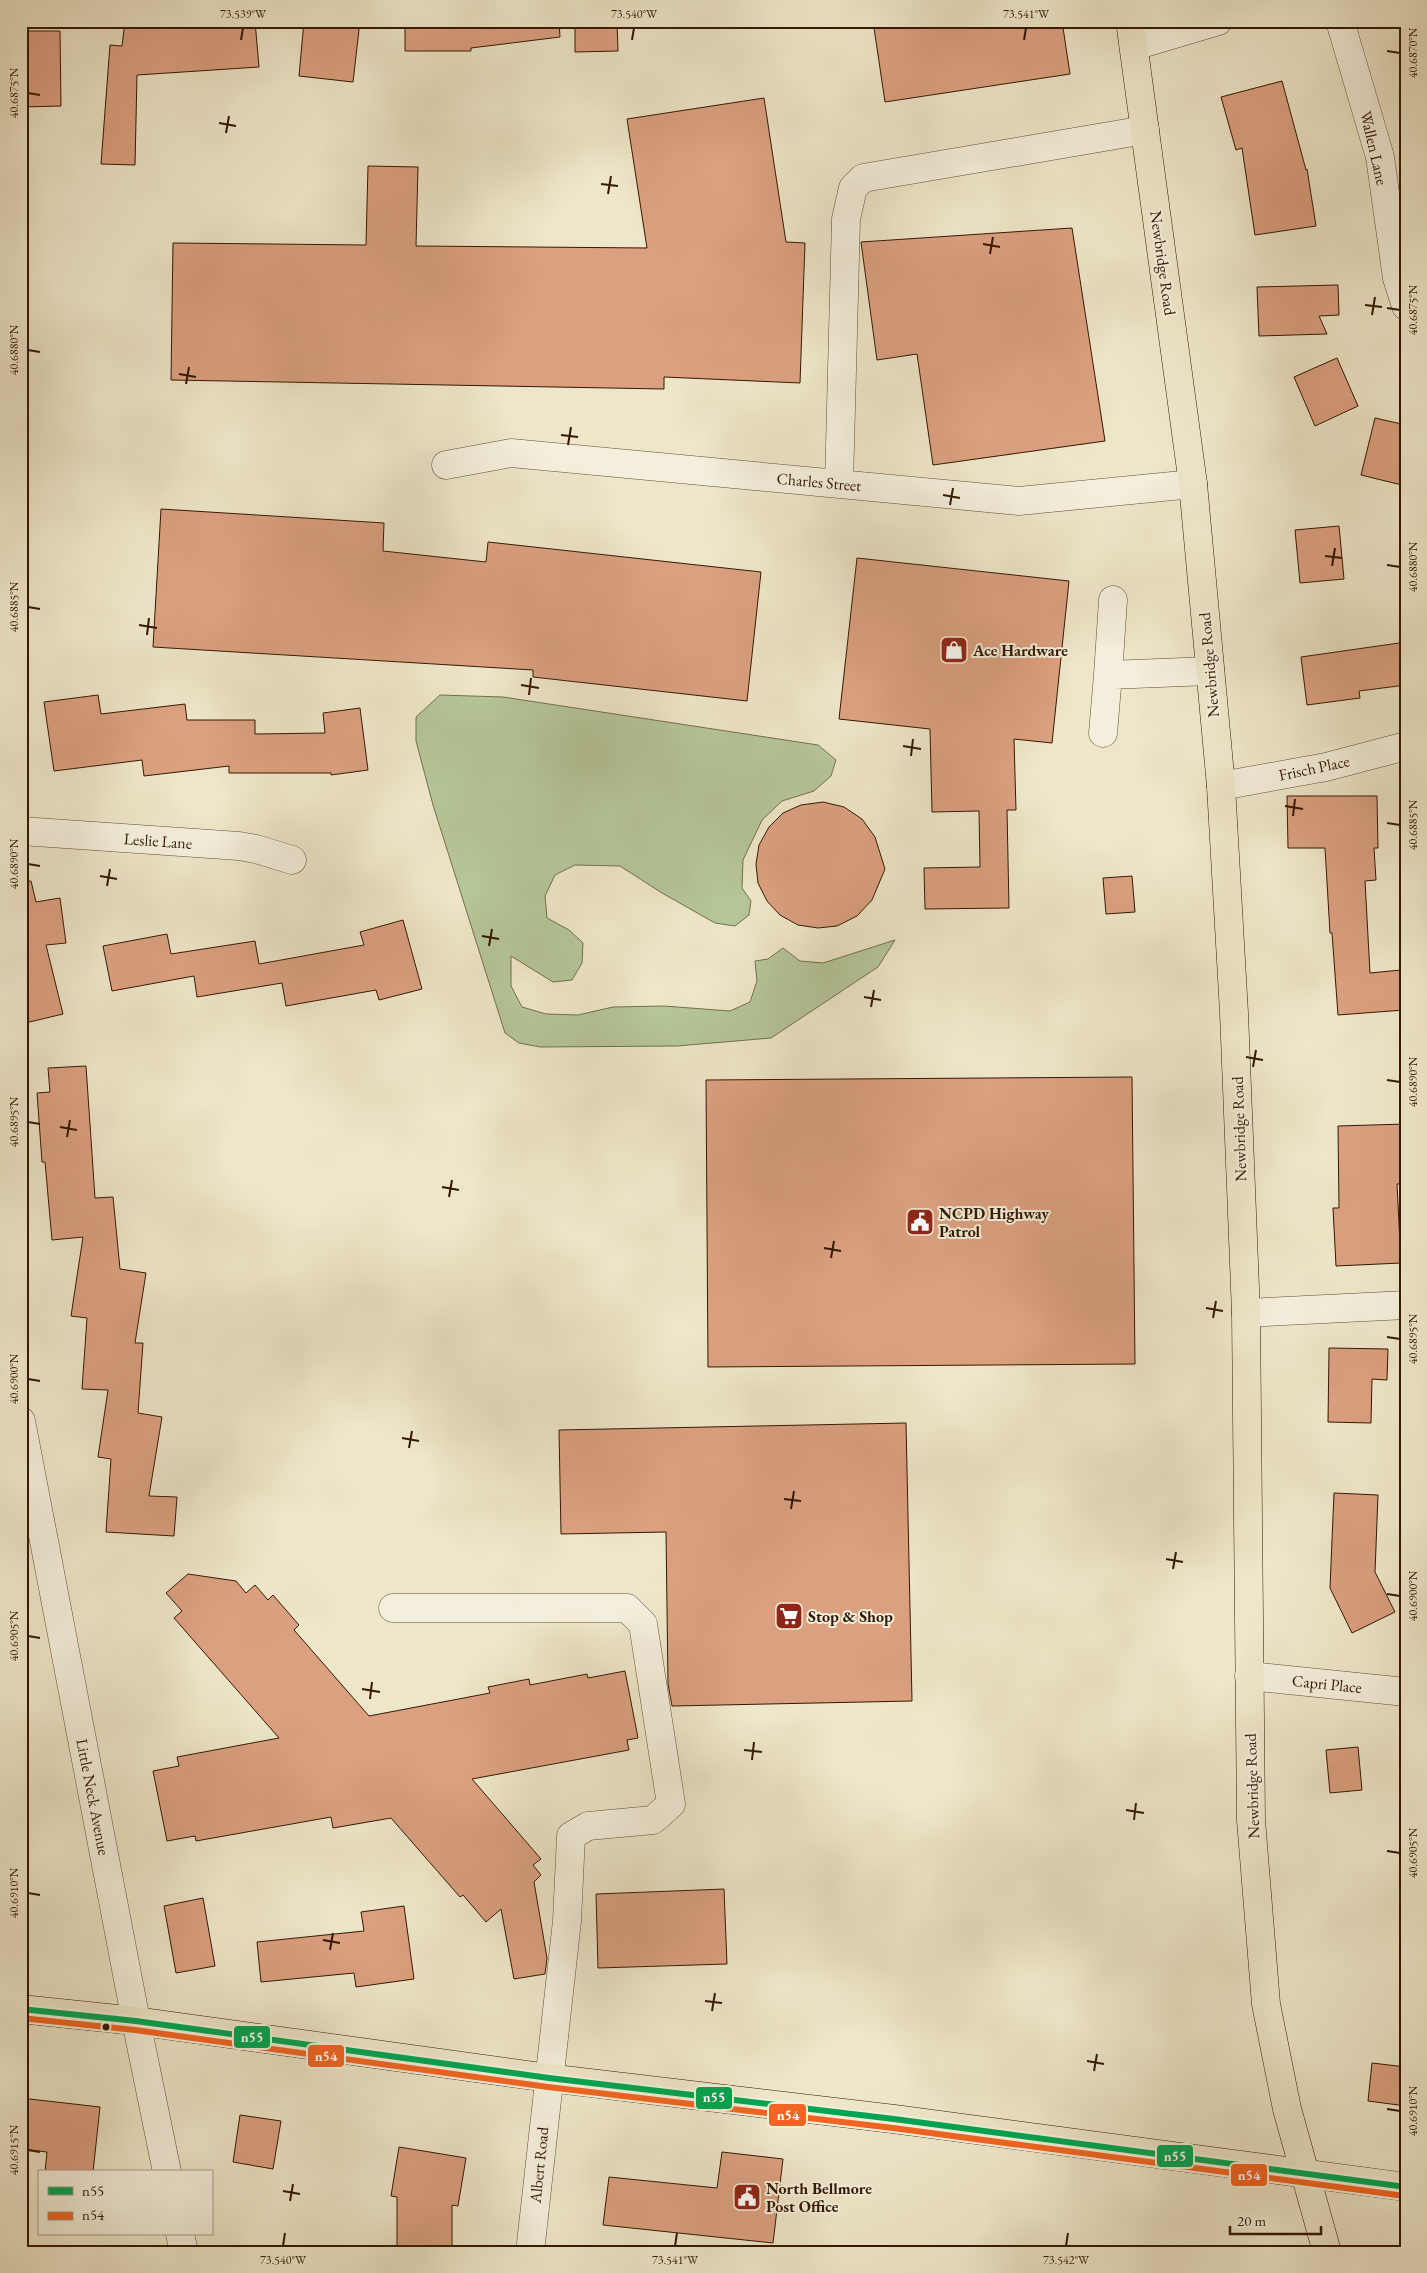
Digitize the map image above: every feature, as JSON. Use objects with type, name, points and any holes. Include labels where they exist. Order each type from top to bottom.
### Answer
[{"type":"main road","name":"Newbridge Road","points":[[1132,34],[1192,484],[1221,786],[1234,1013],[1246,1313],[1251,1820],[1266,2004],[1287,2109],[1327,2252]]},
{"type":"main road","points":[[21,2009],[136,2020],[549,2078],[894,2120],[1406,2187]]},
{"type":"street","points":[[1132,34],[1218,21]]},
{"type":"street","name":"Wallen Lane","points":[[1340,21],[1380,157],[1397,278],[1406,306]]},
{"type":"street","points":[[839,484],[846,219],[853,188],[863,178],[1145,130]]},
{"type":"street","name":"Charles Street","points":[[446,465],[511,453],[1019,501],[1192,484]]},
{"type":"street","points":[[1103,733],[1113,600]]},
{"type":"street","points":[[1108,675],[1210,670]]},
{"type":"street","name":"Frisch Place","points":[[1221,786],[1326,767],[1406,746]]},
{"type":"street","name":"Leslie Lane","points":[[21,832],[239,846],[292,860]]},
{"type":"street","points":[[1246,1313],[1406,1305]]},
{"type":"street","name":"Little Neck Avenue","points":[[21,1421],[30,1511],[167,2170]]},
{"type":"street","name":"Albert Road","points":[[393,1608],[627,1608],[643,1624],[672,1804],[653,1820],[588,1826],[571,1836],[567,1921],[530,2252]]},
{"type":"street","name":"Capri Place","points":[[1249,1676],[1406,1692]]},
{"type":"street","points":[[180,2236],[184,2252]]},
{"type":"green space","points":[[440,695],[503,697],[818,745],[836,760],[831,776],[814,791],[782,801],[762,820],[743,860],[742,888],[751,901],[749,915],[735,926],[715,923],[662,893],[620,866],[575,865],[555,875],[545,896],[547,918],[569,930],[583,943],[582,963],[572,980],[553,982],[511,956],[511,986],[522,1007],[546,1014],[578,1015],[613,1007],[664,1006],[730,1011],[750,1002],[757,981],[755,961],[768,959],[783,948],[800,961],[823,963],[895,940],[878,967],[771,1038],[677,1046],[540,1047],[519,1043],[505,1033],[433,805],[416,741],[416,717]]},
{"type":"building","points":[[125,21],[255,21],[259,67],[137,75],[135,165],[101,164],[110,45],[122,46]]},
{"type":"building","points":[[304,21],[360,21],[353,82],[299,76]]},
{"type":"building","points":[[405,21],[559,21],[560,37],[471,48],[471,51],[405,51]]},
{"type":"building","points":[[575,21],[617,21],[618,51],[575,52]]},
{"type":"building","points":[[873,21],[1062,21],[1070,74],[885,102]]},
{"type":"building","points":[[21,31],[60,31],[61,106],[21,107]]},
{"type":"building","points":[[1282,81],[1307,169],[1316,226],[1255,235],[1242,148],[1236,150],[1221,97]]},
{"type":"building","points":[[764,98],[786,242],[805,243],[800,383],[664,377],[664,389],[171,380],[173,243],[366,245],[368,166],[418,167],[416,246],[647,248],[627,119]]},
{"type":"building","points":[[1072,228],[1105,441],[933,465],[917,354],[877,360],[861,242]]},
{"type":"building","points":[[1338,285],[1339,315],[1319,316],[1327,334],[1259,336],[1257,287]]},
{"type":"building","points":[[1337,358],[1358,406],[1315,426],[1294,377]]},
{"type":"building","points":[[1375,418],[1406,425],[1406,486],[1361,475]]},
{"type":"building","points":[[161,509],[384,523],[383,551],[486,562],[488,542],[761,572],[747,701],[533,677],[533,670],[153,647]]},
{"type":"building","points":[[1339,526],[1344,579],[1300,583],[1295,530]]},
{"type":"building","name":"Ace Hardware","points":[[857,558],[1069,581],[1052,743],[1014,739],[1016,810],[1007,810],[1009,908],[925,909],[924,868],[980,867],[979,811],[932,812],[930,729],[839,719]]},
{"type":"building","points":[[1406,642],[1406,685],[1359,691],[1360,698],[1307,705],[1301,657]]},
{"type":"building","points":[[98,695],[101,714],[185,704],[187,720],[255,720],[255,734],[325,733],[323,713],[360,708],[368,770],[331,775],[331,773],[229,773],[229,766],[144,776],[142,760],[54,771],[44,702]]},
{"type":"building","points":[[1287,796],[1377,796],[1378,848],[1374,848],[1376,880],[1365,881],[1370,973],[1401,970],[1404,1010],[1338,1015],[1332,933],[1330,933],[1325,848],[1288,848]]},
{"type":"building","points":[[823,802],[844,807],[862,819],[875,837],[885,869],[872,900],[857,916],[837,926],[818,928],[798,925],[780,915],[767,901],[758,883],[756,864],[759,845],[769,827],[783,813],[801,805]]},
{"type":"building","points":[[1132,876],[1135,912],[1106,914],[1103,878]]},
{"type":"building","points":[[31,881],[36,902],[60,898],[66,943],[46,945],[63,1014],[21,1024],[21,882]]},
{"type":"building","points":[[403,920],[422,989],[379,1000],[376,990],[286,1006],[282,983],[197,997],[194,976],[112,991],[103,946],[167,934],[171,954],[255,941],[259,964],[364,945],[360,932]]},
{"type":"building","points":[[86,1066],[95,1198],[113,1197],[120,1269],[146,1273],[135,1343],[143,1343],[138,1413],[162,1417],[149,1496],[177,1497],[174,1536],[106,1532],[111,1459],[98,1457],[108,1390],[82,1389],[87,1318],[71,1316],[83,1237],[52,1240],[45,1162],[42,1162],[37,1093],[50,1092],[48,1068]]},
{"type":"building","name":"NCPD Highway Patrol","points":[[1132,1077],[1135,1364],[708,1367],[706,1080]]},
{"type":"building","points":[[1406,1124],[1406,1184],[1397,1184],[1401,1263],[1336,1266],[1333,1208],[1339,1208],[1338,1126]]},
{"type":"building","points":[[1329,1348],[1388,1349],[1387,1380],[1372,1379],[1371,1423],[1328,1422]]},
{"type":"building","name":"Stop & Shop","points":[[906,1423],[912,1701],[672,1706],[668,1684],[666,1532],[561,1534],[559,1430]]},
{"type":"building","points":[[1334,1493],[1378,1495],[1375,1572],[1395,1612],[1352,1633],[1330,1588]]},
{"type":"building","points":[[188,1574],[236,1581],[246,1593],[255,1585],[268,1600],[273,1595],[299,1625],[294,1630],[369,1716],[490,1693],[488,1687],[529,1679],[530,1685],[587,1674],[588,1678],[625,1671],[638,1738],[627,1740],[629,1750],[472,1779],[541,1859],[533,1865],[541,1875],[534,1882],[547,1958],[545,1974],[514,1979],[501,1909],[486,1922],[463,1895],[460,1897],[391,1818],[333,1828],[331,1817],[196,1841],[195,1836],[167,1841],[153,1771],[179,1766],[177,1757],[279,1738],[174,1618],[182,1611],[166,1593]]},
{"type":"building","points":[[1358,1747],[1362,1790],[1330,1793],[1326,1750]]},
{"type":"building","points":[[724,1889],[727,1964],[598,1968],[596,1894]]},
{"type":"building","points":[[203,1898],[215,1966],[176,1973],[164,1906]]},
{"type":"building","points":[[404,1906],[414,1979],[356,1987],[354,1973],[261,1982],[257,1942],[364,1931],[361,1912]]},
{"type":"building","points":[[1372,2063],[1406,2067],[1406,2106],[1368,2101]]},
{"type":"building","points":[[21,2098],[100,2107],[93,2170],[45,2170],[47,2152],[21,2149]]},
{"type":"building","points":[[240,2115],[281,2121],[273,2169],[233,2162]]},
{"type":"building","points":[[399,2147],[466,2158],[458,2206],[452,2205],[452,2252],[397,2252],[397,2197],[391,2196]]},
{"type":"building","points":[[722,2152],[783,2159],[773,2243],[603,2225],[609,2177],[717,2188]]},
{"type":"transit line","name":"n55","points":[[21,2009],[136,2021],[549,2078],[894,2119],[1406,2187]]},
{"type":"transit line","name":"n54","points":[[21,2018],[135,2030],[548,2087],[893,2128],[1405,2196]]},
{"type":"place","name":"Ace Hardware","points":[[954,650]]},
{"type":"place","name":"NCPD Highway Patrol","points":[[920,1222]]},
{"type":"place","name":"Stop & Shop","points":[[789,1616]]},
{"type":"place","name":"North Bellmore Post Office","points":[[747,2197]]}]
